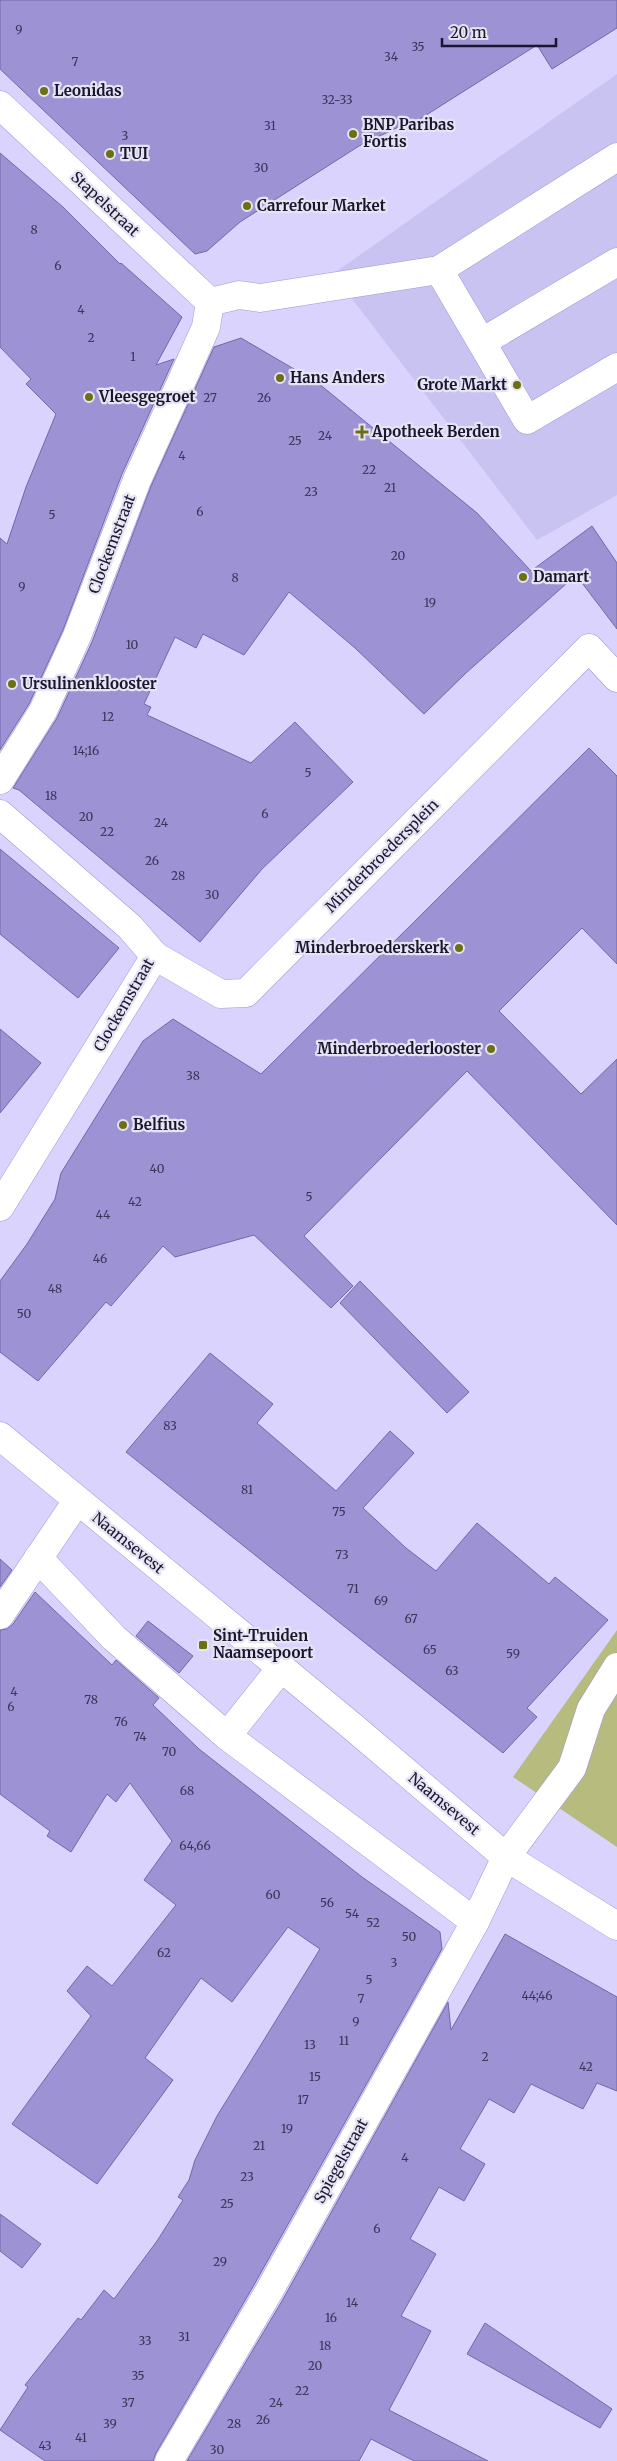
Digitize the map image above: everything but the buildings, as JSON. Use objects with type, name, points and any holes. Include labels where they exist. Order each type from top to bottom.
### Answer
[{"type":"street","name":"Stapelstraat","points":[[0,106],[210,302]]},
{"type":"street","points":[[210,302],[238,295],[260,298],[438,270],[617,157]]},
{"type":"street","points":[[482,342],[617,262]]},
{"type":"street","points":[[438,270],[527,420],[617,367]]},
{"type":"street","name":"Clockemstraat","points":[[0,780],[42,711],[77,636],[137,480],[206,327],[210,302]]},
{"type":"street","name":"Minderbroedersplein","points":[[155,956],[221,994],[246,993],[589,648],[617,678]]},
{"type":"street","name":"Clockemstraat","points":[[0,814],[130,927],[155,956],[2,1198]]},
{"type":"street","name":"Naamsevest","points":[[0,1436],[506,1857],[617,1926]]},
{"type":"street","points":[[0,1615],[77,1501]]},
{"type":"street","points":[[38,1558],[114,1638],[227,1736],[475,1922]]},
{"type":"street","name":"Spiegelstraat","points":[[169,2461],[268,2293],[475,1922],[506,1857],[572,1768],[591,1709],[617,1667]]},
{"type":"street","points":[[227,1736],[281,1668]]},
{"type":"shaded area","name":"Grote Markt","points":[[617,74],[617,495],[537,540],[333,274]]},
{"type":"green space","points":[[617,1630],[617,1847],[513,1777]]},
{"type":"place","name":"Leonidas","points":[[44,91]]},
{"type":"place","name":"BNP Paribas Fortis","points":[[353,134]]},
{"type":"place","name":"TUI","points":[[110,154]]},
{"type":"place","name":"Carrefour Market","points":[[247,206]]},
{"type":"place","name":"Hans Anders","points":[[280,378]]},
{"type":"place","name":"Grote Markt","points":[[517,385]]},
{"type":"place","name":"Vleesgegroet","points":[[89,397]]},
{"type":"place","name":"Apotheek Berden","points":[[362,432]]},
{"type":"place","name":"Damart","points":[[523,577]]},
{"type":"place","name":"Ursulinenklooster","points":[[12,684]]},
{"type":"place","name":"Minderbroederskerk","points":[[459,948]]},
{"type":"place","name":"Minderbroederlooster","points":[[491,1049]]},
{"type":"place","name":"Belfius","points":[[123,1125]]},
{"type":"place","name":"Sint-Truiden Naamsepoort","points":[[203,1645]]}]
